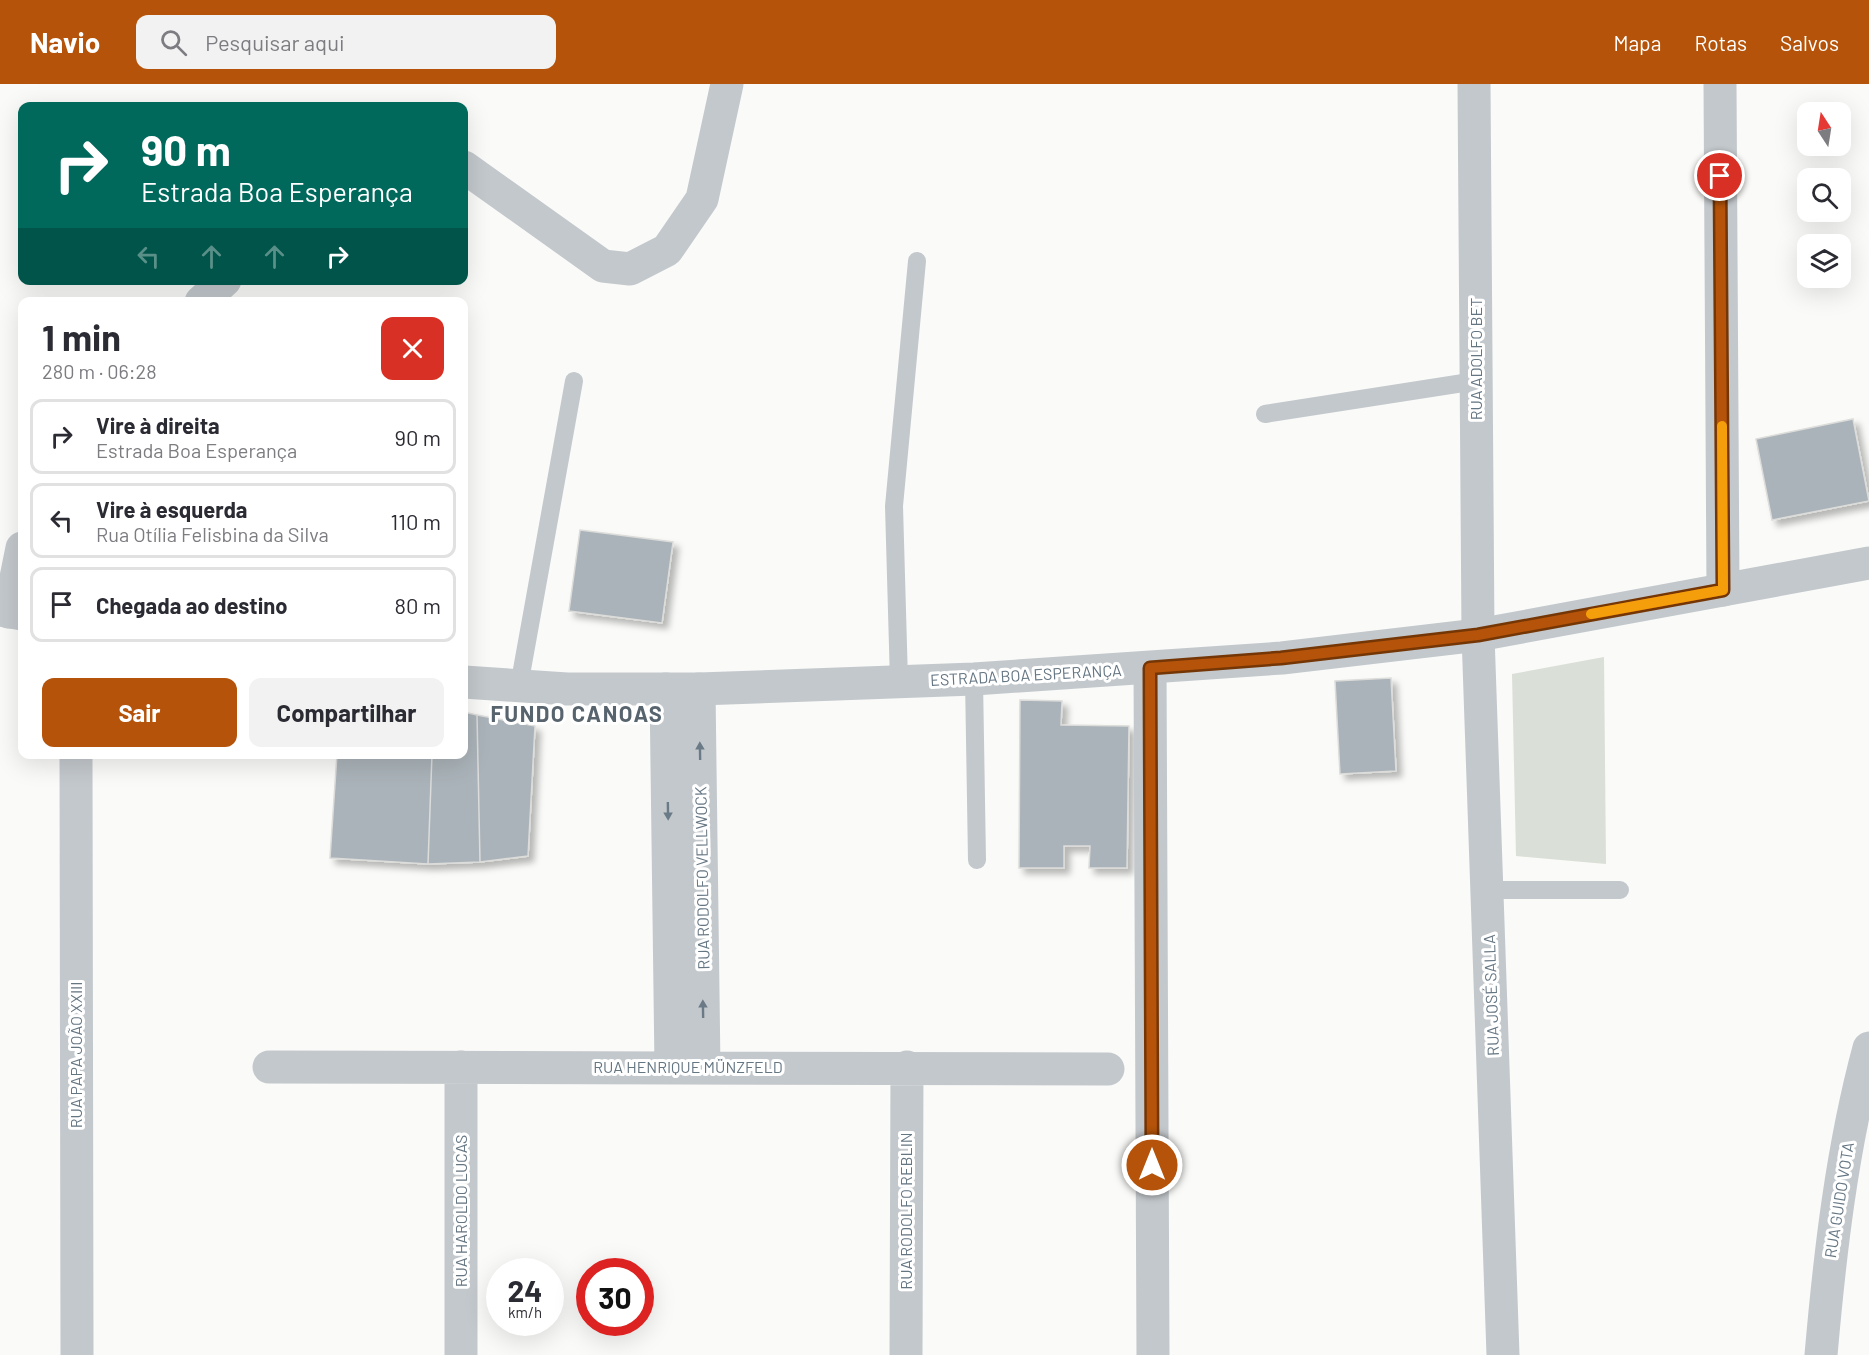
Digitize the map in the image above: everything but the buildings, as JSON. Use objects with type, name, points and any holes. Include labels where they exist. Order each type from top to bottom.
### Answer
[{"type":"street","points":[[468,170],[603,266],[630,269],[667,250],[702,200],[727,84]]},
{"type":"street","name":"RUA ADOLFO BET","points":[[1474,84],[1478,635]]},
{"type":"street","points":[[1719,84],[1723,590]]},
{"type":"street","points":[[206,297],[220,285]]},
{"type":"street","name":"ESTRADA BOA ESPERANÇA","points":[[468,682],[567,689],[699,689],[974,679],[1281,658],[1478,635],[1869,563]]},
{"type":"street","points":[[10,612],[18,569]]},
{"type":"street","name":"RUA JOSÉ SALLA","points":[[1478,635],[1503,1355]]},
{"type":"street","points":[[1150,668],[1152,1355]]},
{"type":"street","name":"RUA RODOLFO VELLWOCK","points":[[666,689],[670,1068]]},
{"type":"street","name":"RUA RODOLFO VELLWOCK","points":[[699,689],[704,1068]]},
{"type":"street","name":"RUA PAPA JOÃO XXIII","points":[[76,759],[77,1355]]},
{"type":"street","name":"RUA GUIDO VOTA","points":[[1821,1355],[1829,1262],[1843,1167],[1869,1048]]},
{"type":"street","name":"RUA HENRIQUE MÜNZFELD","points":[[269,1067],[1108,1069]]},
{"type":"street","name":"RUA HAROLDO LUCAS","points":[[461,1067],[461,1355]]},
{"type":"street","name":"RUA RODOLFO REBLIN","points":[[906,1355],[907,1067]]},
{"type":"lane","points":[[899,681],[894,506],[917,261]]},
{"type":"lane","points":[[519,686],[574,381]]},
{"type":"lane","points":[[1265,414],[1476,381]]},
{"type":"lane","points":[[974,679],[977,860]]},
{"type":"lane","points":[[1487,890],[1620,890]]},
{"type":"shaded area","points":[[1604,657],[1606,864],[1516,856],[1512,674]]},
{"type":"slow traffic","points":[[1591,614],[1723,590],[1722,426]]},
{"type":"district","name":"FUNDO CANOAS","points":[[577,714]]},
{"type":"route","points":[[1152,1165],[1150,668],[1281,658],[1478,635],[1723,590],[1720,176]]}]
